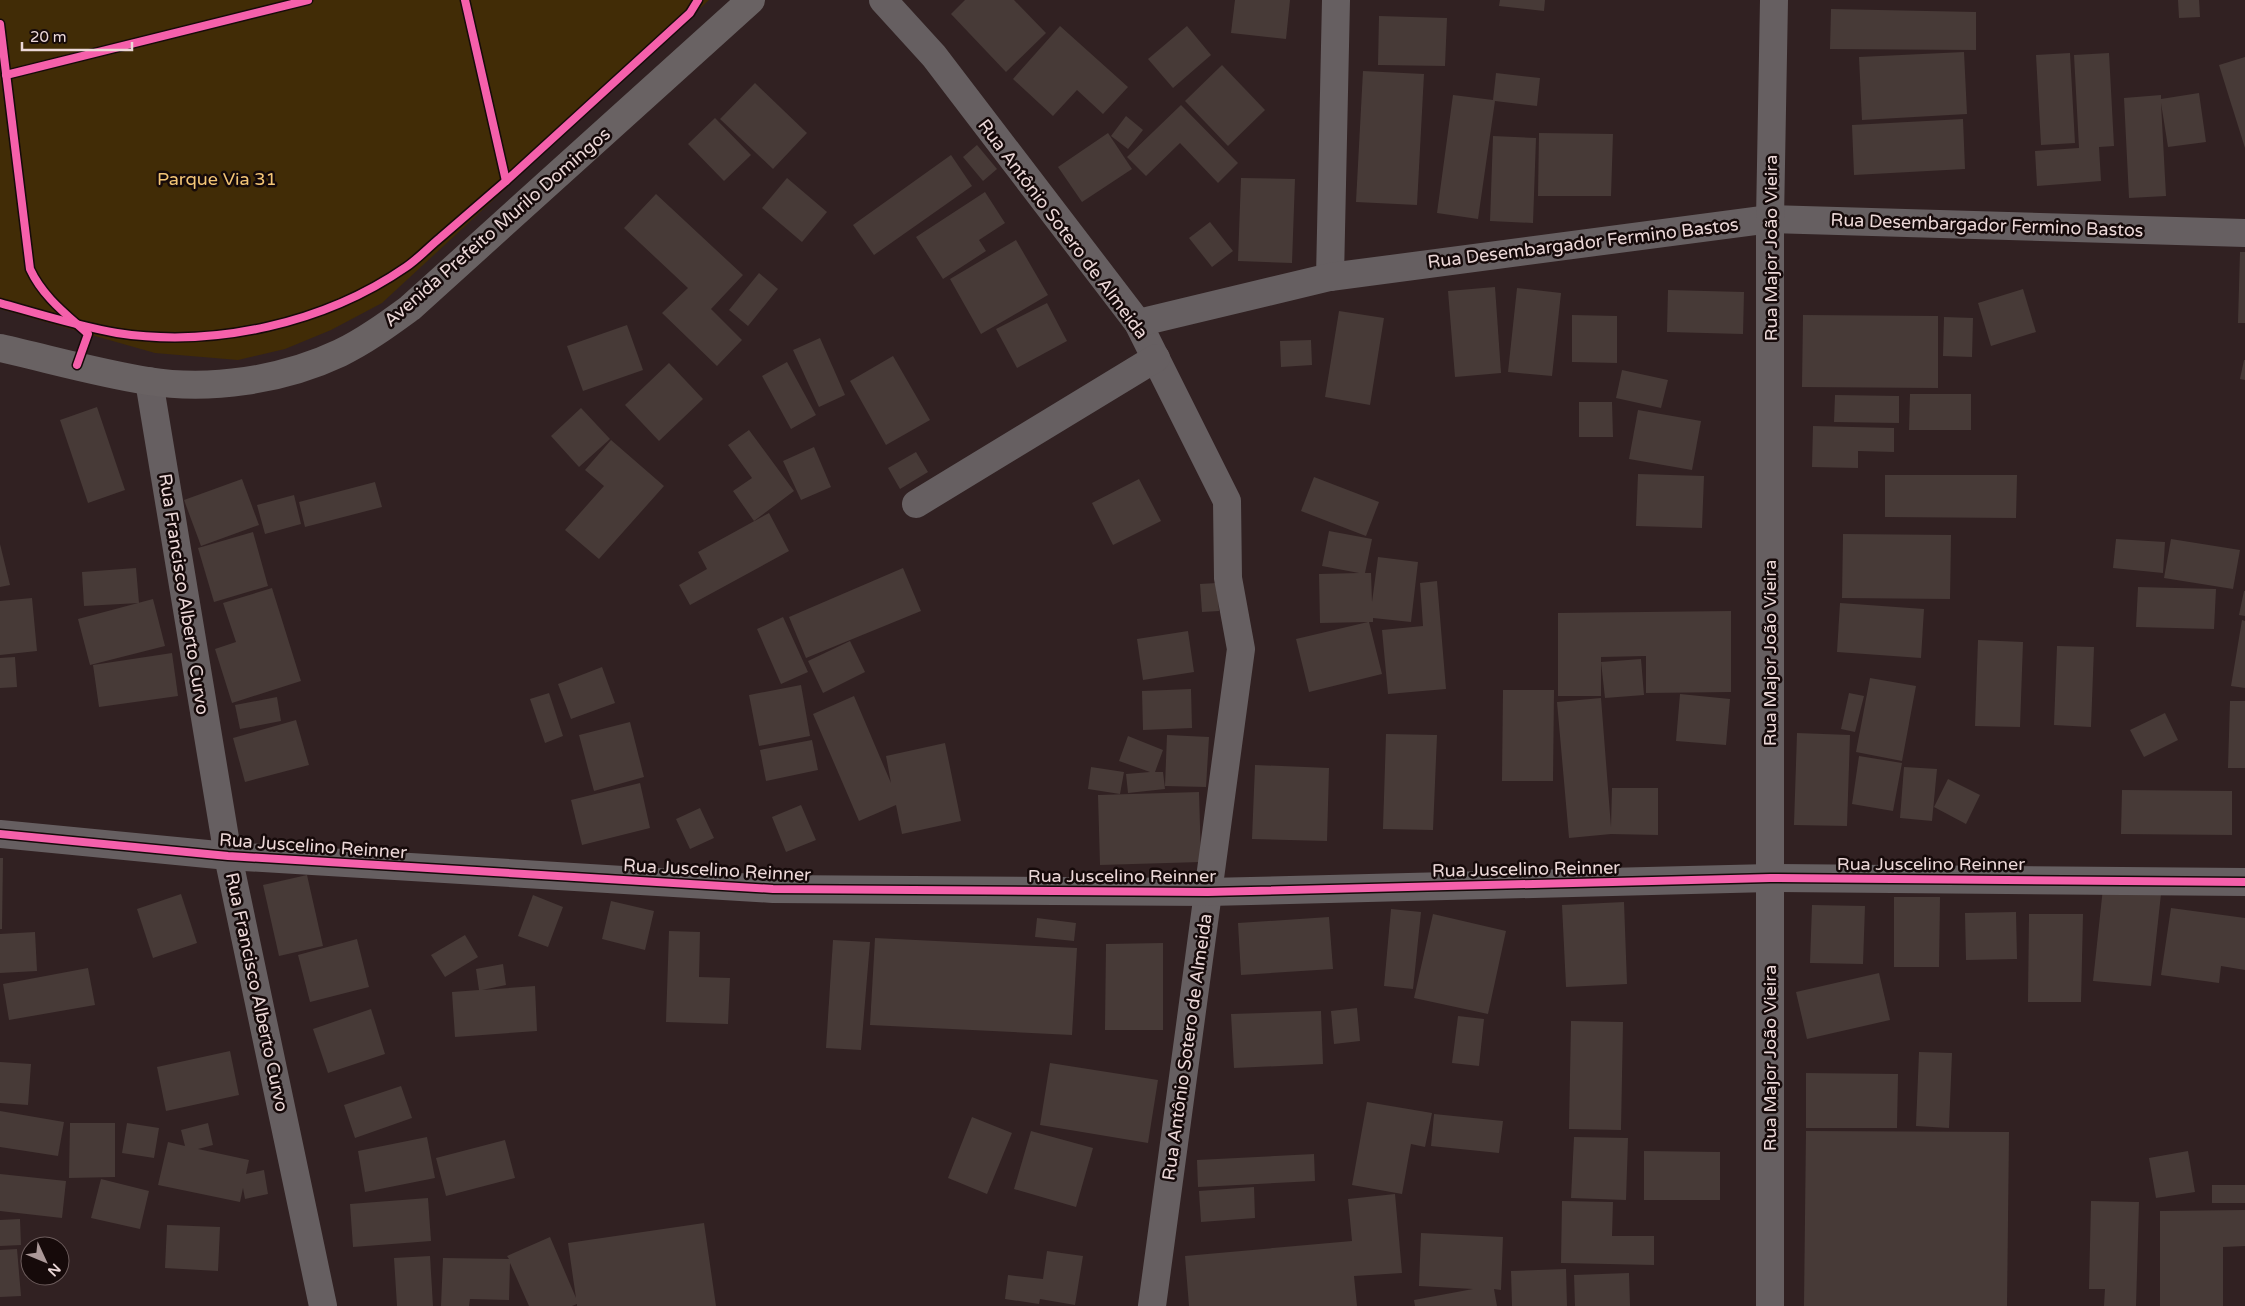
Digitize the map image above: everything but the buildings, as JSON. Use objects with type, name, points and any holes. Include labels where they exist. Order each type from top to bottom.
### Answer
[{"type":"main road","name":"Avenida Prefeito Murilo Domingos","points":[[0,348],[149,381],[210,385],[272,375],[308,366],[341,352],[378,331],[410,308],[751,0]]},
{"type":"street","name":"Rua Antônio Sotero de Almeida","points":[[883,0],[934,56],[1138,323],[1226,501],[1228,578],[1241,649],[1152,1306]]},
{"type":"street","points":[[1330,276],[1336,0]]},
{"type":"street","name":"Rua Major João Vieira","points":[[1770,1306],[1770,219],[1774,0]]},
{"type":"street","name":"Rua Desembargador Fermino Bastos","points":[[1138,323],[1330,276],[1770,219],[2245,233]]},
{"type":"street","points":[[916,504],[1156,358]]},
{"type":"street","name":"Rua Francisco Alberto Curvo","points":[[149,381],[228,856],[323,1306]]},
{"type":"street","name":"Rua Juscelino Reinner","points":[[0,834],[228,856],[773,889],[1208,892],[1770,878],[2245,882]]},
{"type":"green space","name":"Parque Via 31","points":[[0,0],[709,0],[382,303],[331,330],[285,349],[238,360],[155,353],[0,309]]},
{"type":"cycle path","points":[[6,75],[308,0]]},
{"type":"cycle path","points":[[465,0],[506,181],[690,13],[698,0]]},
{"type":"cycle path","points":[[0,24],[30,269],[48,297],[88,334],[77,365]]},
{"type":"cycle path","points":[[0,303],[58,320],[102,330],[154,337],[192,337],[268,327],[340,303],[374,287],[415,260],[506,181]]},
{"type":"cycle path","points":[[0,834],[228,856],[773,889],[1208,892],[1770,878],[2245,882]]}]
